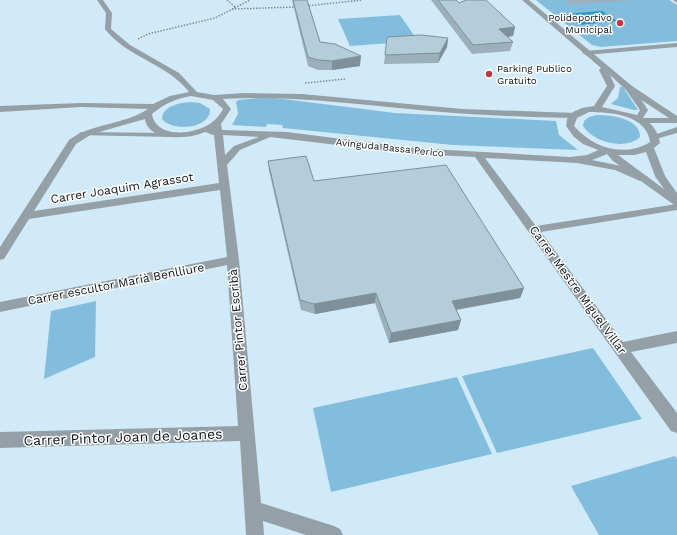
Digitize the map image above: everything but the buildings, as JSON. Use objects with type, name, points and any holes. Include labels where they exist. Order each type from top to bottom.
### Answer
[{"type":"street","points":[[100,0],[109,14],[108,29],[115,39],[171,72],[188,85],[195,94]]},
{"type":"street","points":[[525,0],[601,66],[629,88],[677,121]]},
{"type":"street","points":[[586,53],[674,45],[677,50]]},
{"type":"street","points":[[597,109],[612,86],[601,66]]},
{"type":"street","points":[[629,88],[644,110],[640,120]]},
{"type":"street","points":[[0,256],[72,142],[81,134],[120,124],[151,110],[165,100],[179,96],[195,94],[215,97],[253,94],[293,95],[446,110],[530,115],[573,115],[583,110],[597,109],[618,111],[640,120],[651,128],[656,136],[655,143],[649,148],[631,153],[607,150],[592,146],[574,133],[570,126],[570,120],[573,115]]},
{"type":"street","points":[[215,97],[223,102],[227,109],[217,128]]},
{"type":"street","points":[[0,109],[81,105],[151,110]]},
{"type":"street","points":[[151,110],[147,120],[151,127],[160,132],[172,135]]},
{"type":"street","points":[[640,120],[677,121]]},
{"type":"street","name":"Avinguda Bassa Perico","points":[[172,135],[217,128],[413,151],[578,160],[618,168],[646,180]]},
{"type":"street","name":"Carrer Pintor Escribà","points":[[217,128],[233,260],[255,535]]},
{"type":"street","points":[[656,136],[677,130]]},
{"type":"street","points":[[221,165],[237,148],[252,141],[274,134]]},
{"type":"street","points":[[649,148],[660,176],[677,202]]},
{"type":"street","points":[[607,150],[616,159],[677,202]]},
{"type":"street","name":"Avinguda Bassa Perico","points":[[578,160],[599,155],[607,150]]},
{"type":"street","name":"Carrer Mestre Miguel Villar","points":[[478,155],[677,426]]},
{"type":"street","name":"Carrer Joaquim Agrassot","points":[[25,216],[223,186]]},
{"type":"street","points":[[533,230],[677,207]]},
{"type":"street","name":"Carrer escultor Marià Benlliure","points":[[0,307],[233,260]]},
{"type":"street","points":[[620,348],[677,337]]},
{"type":"street","name":"Carrer Pintor Joan de Joanes","points":[[0,440],[247,434]]},
{"type":"street","points":[[253,509],[334,535]]},
{"type":"lane","points":[[81,134],[172,135]]},
{"type":"path","points":[[227,0],[235,7]]},
{"type":"path","points":[[128,46],[148,34],[202,22],[223,15],[250,0]]},
{"type":"path","points":[[313,0],[316,5]]},
{"type":"path","points":[[232,9],[316,5],[362,0]]},
{"type":"path","points":[[302,84],[345,79]]},
{"type":"shaded area","name":"Polideportivo Municipal","points":[[536,0],[669,0],[677,5],[677,41],[601,47],[592,45]]},
{"type":"shaded area","points":[[602,11],[617,21],[579,25],[565,14]]},
{"type":"shaded area","points":[[400,15],[418,41],[350,46],[338,19]]},
{"type":"shaded area","points":[[620,87],[623,87],[638,110],[611,104],[618,98]]},
{"type":"shaded area","points":[[267,97],[395,113],[556,121],[559,135],[578,150],[453,145],[283,128],[282,125],[267,124],[266,127],[232,125],[238,114],[236,102],[238,100]]},
{"type":"shaded area","points":[[191,102],[200,103],[210,109],[209,116],[204,121],[198,124],[182,127],[174,126],[162,119],[163,114],[169,108],[177,104]]},
{"type":"shaded area","points":[[597,115],[617,117],[630,122],[639,131],[640,137],[634,141],[618,144],[601,140],[588,132],[583,126],[584,121],[589,117]]},
{"type":"shaded area","points":[[96,301],[95,357],[44,379],[51,311]]},
{"type":"shaded area","points":[[593,348],[642,419],[497,453],[462,376]]},
{"type":"shaded area","points":[[457,377],[492,454],[331,492],[313,408]]},
{"type":"shaded area","points":[[675,456],[677,459],[677,535],[599,535],[571,486]]},
{"type":"place","name":"Polideportivo Municipal","points":[[620,23]]},
{"type":"place","name":"Parking Publico Gratuito","points":[[489,74]]}]
